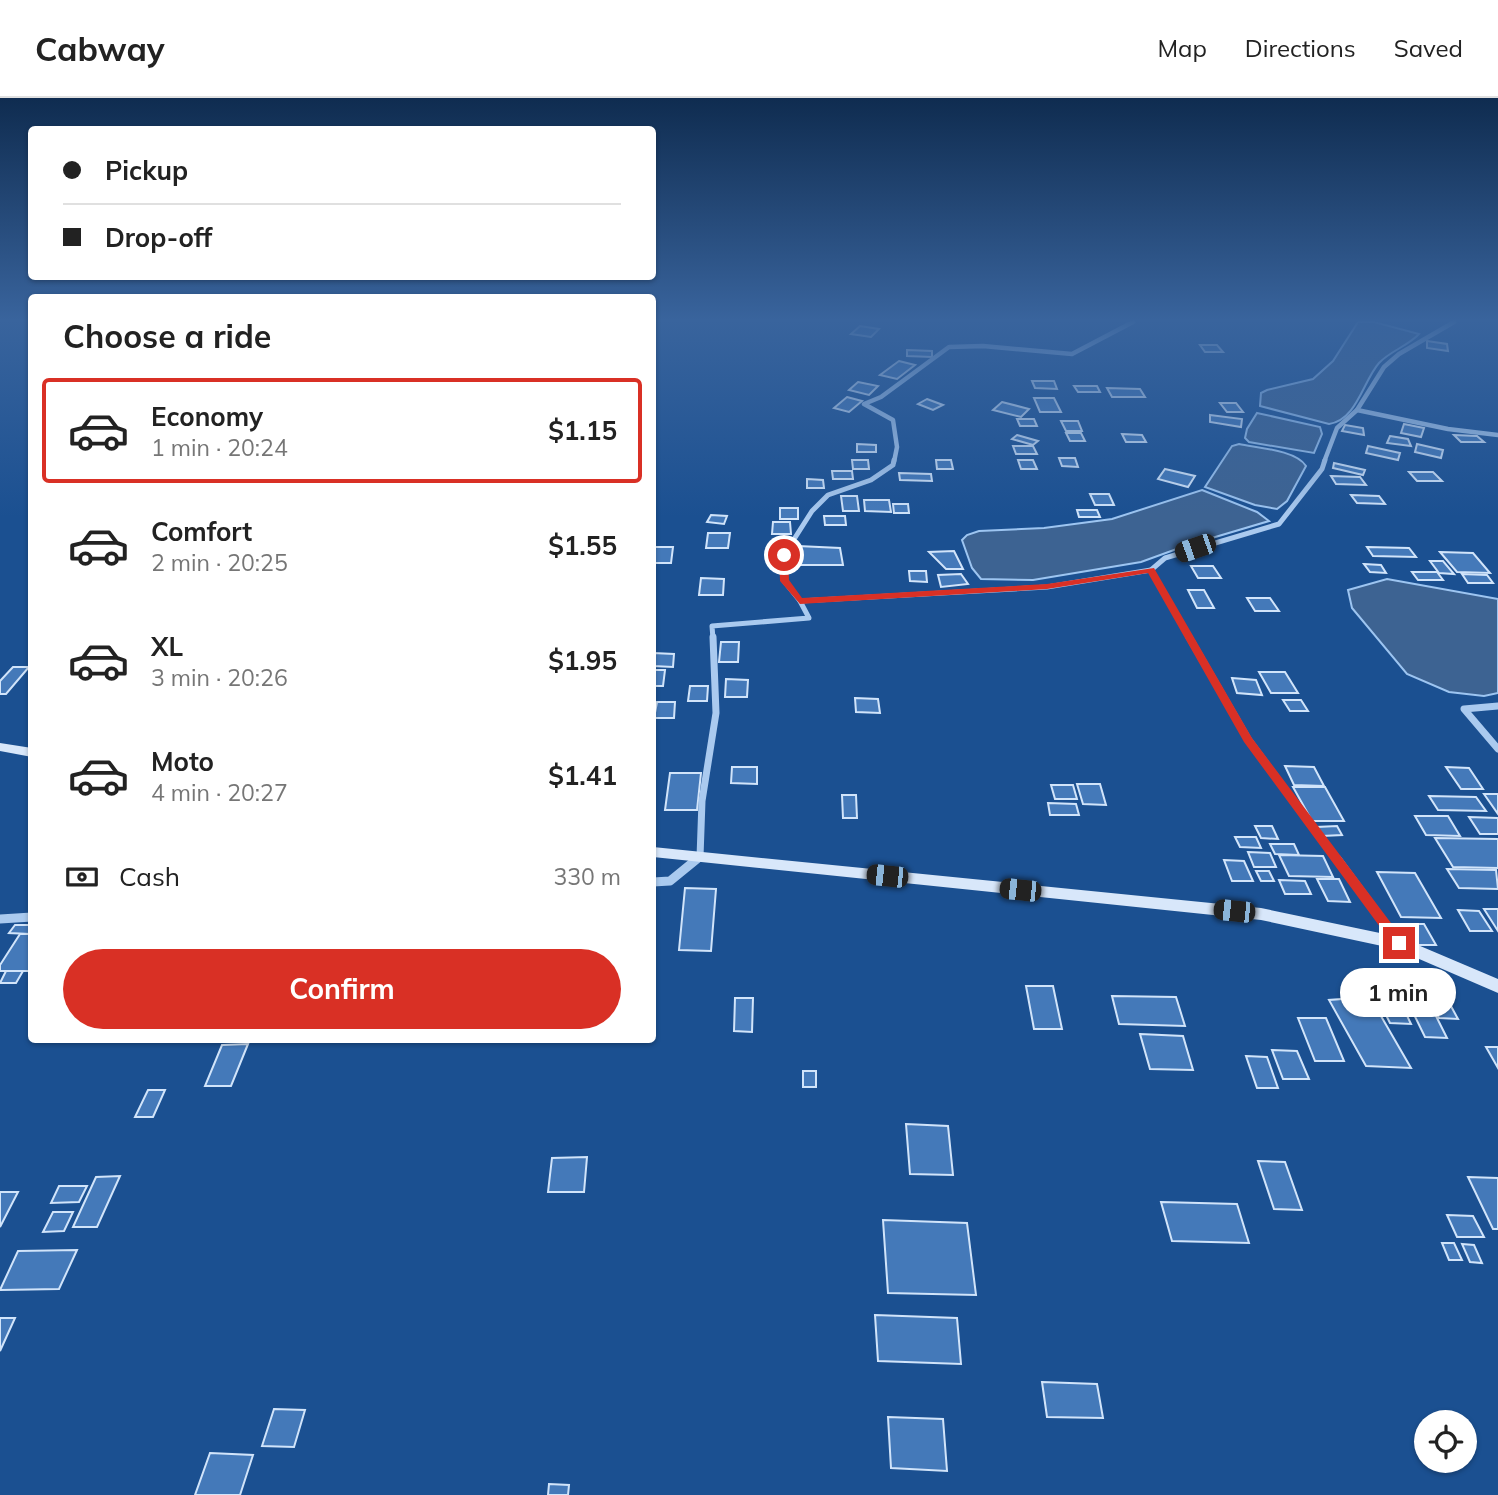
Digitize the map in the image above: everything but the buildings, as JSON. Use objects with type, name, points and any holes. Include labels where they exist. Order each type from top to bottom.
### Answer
[{"type":"main road","points":[[0,747],[28,752]]},
{"type":"main road","points":[[656,852],[1261,914],[1399,943],[1498,986]]},
{"type":"street","points":[[656,882],[670,881],[700,857],[702,801],[716,713],[712,626],[808,618],[800,601],[784,581],[784,555],[813,511],[828,495],[871,480],[893,465],[897,447],[893,420],[864,404],[881,397],[894,387]]},
{"type":"street","points":[[800,601],[1047,587],[1151,570],[1166,558],[1279,524],[1322,469],[1337,428],[1357,410],[1371,387]]},
{"type":"street","points":[[1357,410],[1447,429],[1498,435]]},
{"type":"street","points":[[1151,570],[1248,739],[1399,943]]},
{"type":"street","points":[[1498,706],[1464,709],[1498,749]]},
{"type":"street","points":[[0,919],[28,917]]},
{"type":"water","points":[[1279,387],[1364,387],[1353,408],[1339,421],[1329,424],[1260,406],[1261,393]]},
{"type":"water","points":[[1257,413],[1320,427],[1322,434],[1314,453],[1249,442],[1245,438],[1247,429]]},
{"type":"water","points":[[1239,444],[1285,453],[1294,456],[1306,466],[1287,501],[1277,509],[1255,505],[1205,487],[1232,446]]},
{"type":"water","points":[[1202,490],[1257,512],[1269,521],[1141,562],[1033,580],[981,579],[972,568],[962,540],[979,531],[1044,528],[1112,519]]},
{"type":"water","points":[[1387,579],[1498,599],[1498,693],[1484,696],[1449,692],[1407,674],[1352,608],[1348,590]]},
{"type":"route","points":[[784,555],[784,581],[800,601],[1047,587],[1151,570],[1248,739],[1399,943]]}]
